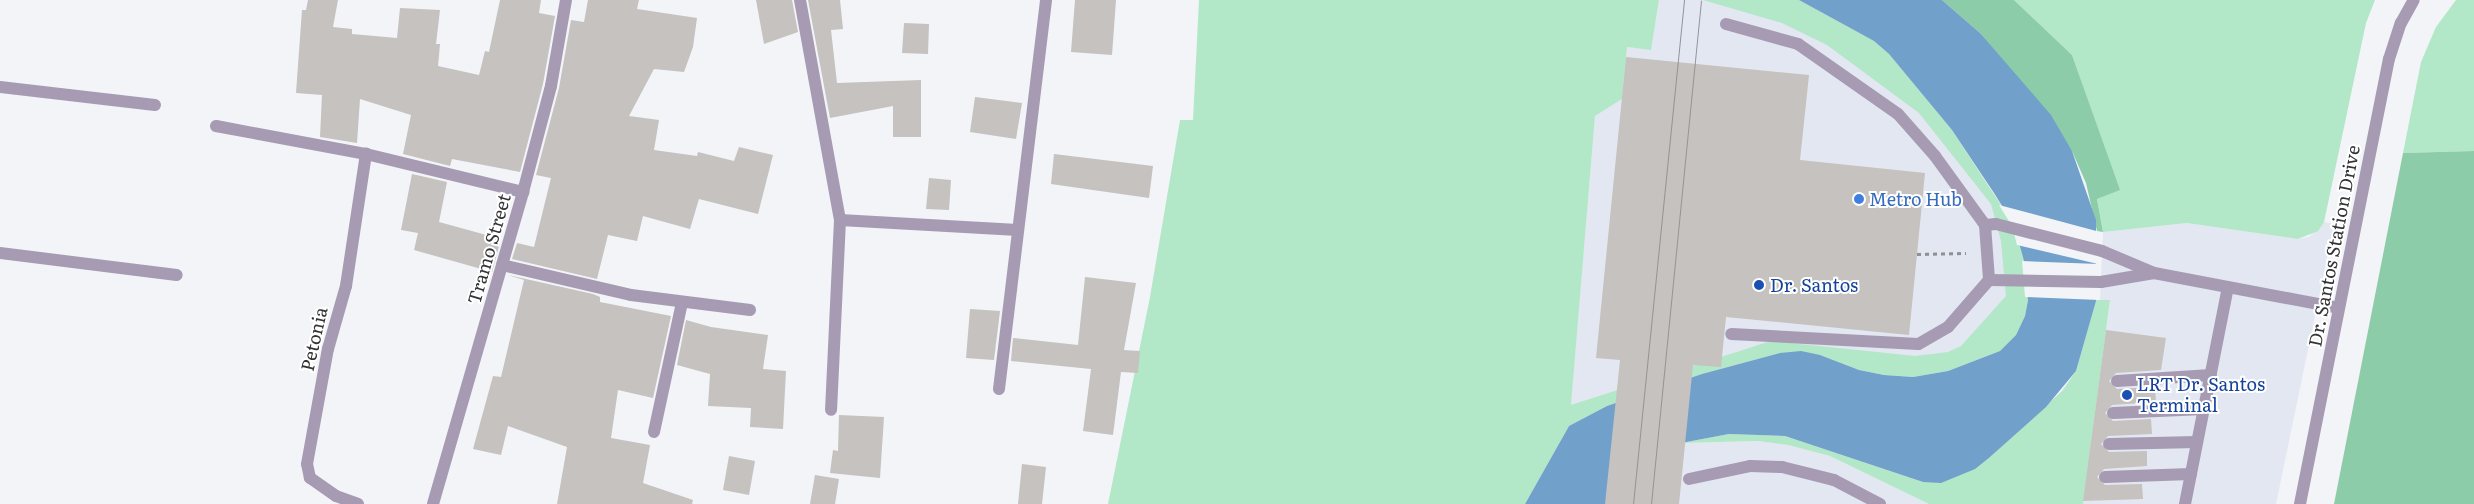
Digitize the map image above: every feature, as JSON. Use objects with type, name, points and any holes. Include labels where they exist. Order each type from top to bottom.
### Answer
[{"type":"street","name":"Tramo Street","points":[[433,504],[523,192],[551,86],[566,0]]},
{"type":"street","points":[[800,0],[840,220],[831,410]]},
{"type":"street","points":[[1000,389],[1046,0]]},
{"type":"street","name":"Dr. Santos Station Drive","points":[[2300,504],[2391,52],[2401,23],[2414,0]]},
{"type":"street","points":[[1726,24],[1798,44],[1872,93],[1917,133],[1991,225],[2102,251],[2154,273],[2339,308]]},
{"type":"street","points":[[0,87],[155,105]]},
{"type":"street","points":[[216,126],[366,154],[523,192]]},
{"type":"street","name":"Petonia","points":[[358,504],[336,496],[310,478],[307,464],[328,349],[346,286],[366,154]]},
{"type":"street","points":[[840,220],[1018,230]]},
{"type":"street","points":[[1731,334],[1918,344],[1948,327],[1989,280],[1987,253],[1991,225]]},
{"type":"street","points":[[0,253],[177,275]]},
{"type":"street","points":[[502,266],[631,295],[750,310]]},
{"type":"street","points":[[1989,280],[2101,282],[2154,273]]},
{"type":"street","points":[[2185,504],[2228,287]]},
{"type":"street","points":[[654,432],[682,302]]},
{"type":"street","points":[[2117,381],[2211,375]]},
{"type":"street","points":[[2113,412],[2204,409]]},
{"type":"street","points":[[2109,444],[2197,442]]},
{"type":"street","points":[[1689,479],[1750,466],[1782,468],[1834,480],[1880,504]]},
{"type":"street","points":[[2105,477],[2191,474]]},
{"type":"path","points":[[1917,254],[1987,253]]},
{"type":"shaded area","points":[[1659,0],[1799,0],[1874,41],[2014,225],[2000,351],[1569,426],[1595,116],[1622,99],[1626,47],[1651,49]]},
{"type":"shaded area","points":[[2324,222],[2334,224],[2276,504],[2083,504],[2110,301],[2100,300],[2103,232],[2187,223],[2298,239],[2309,237]]},
{"type":"shaded area","points":[[1758,441],[1788,445],[1830,456],[1929,504],[1609,504],[1681,443]]},
{"type":"green space","points":[[1199,0],[1659,0],[1651,50],[1627,47],[1622,99],[1595,116],[1571,405],[1771,341],[1915,356],[1948,352],[1961,346],[2006,296],[2001,241],[1991,204],[1919,113],[1827,45],[1782,23],[1703,0],[1799,0],[1874,41],[1889,54],[1952,130],[2014,225],[2024,261],[2028,300],[2025,316],[2016,335],[2000,351],[1948,371],[1913,377],[1884,375],[1859,370],[1820,355],[1780,353],[1702,374],[1607,406],[1569,426],[1525,504],[1108,504],[1150,297],[1180,120],[1193,120]]},
{"type":"green space","points":[[1942,0],[2014,0],[2072,55],[2120,190],[2097,199],[2103,232],[2097,231],[2086,183],[2072,151],[1980,33]]},
{"type":"green space","points":[[2014,0],[2375,0],[2366,23],[2324,222],[2318,231],[2298,239],[2187,223],[2103,232],[2097,199],[2119,190],[2072,55]]},
{"type":"green space","points":[[2456,0],[2474,0],[2474,151],[2403,153],[2421,62],[2436,27]]},
{"type":"green space","points":[[2474,151],[2474,504],[2334,504],[2403,153]]},
{"type":"green space","points":[[2096,300],[2110,300],[2083,504],[1929,504],[1830,456],[1788,445],[1758,441],[1681,443],[1729,434],[1785,436],[1923,482],[1990,457],[2062,391],[2076,371]]},
{"type":"water","points":[[1799,0],[1942,0],[1980,33],[2051,115],[2072,151],[2096,220],[2096,301],[2076,371],[2046,407],[1990,457],[1975,469],[1941,483],[1923,482],[1785,436],[1729,434],[1681,443],[1609,504],[1525,504],[1569,426],[1607,406],[1702,374],[1780,353],[1801,351],[1820,355],[1859,370],[1884,375],[1913,377],[1948,371],[2000,351],[2016,335],[2025,316],[2028,300],[2024,261],[2014,225],[1994,193],[1952,130],[1889,54],[1874,41]]},
{"type":"pier","points":[[1999,205],[2100,232],[2099,300],[2025,297],[2022,261],[2098,264],[2017,245],[2012,226]]},
{"type":"building","points":[[308,0],[338,0],[333,27],[352,29],[352,34],[397,38],[400,8],[440,10],[436,44],[440,44],[438,66],[479,75],[485,51],[489,52],[500,0],[541,0],[539,13],[555,16],[543,84],[520,172],[452,159],[450,166],[403,154],[411,115],[360,99],[357,143],[320,137],[322,95],[296,93],[302,10],[306,10]]},
{"type":"building","points":[[588,0],[639,0],[637,9],[697,18],[693,47],[684,72],[654,69],[629,116],[659,120],[654,150],[697,156],[698,152],[734,161],[739,147],[773,155],[758,214],[699,199],[690,229],[643,216],[637,241],[608,235],[597,279],[512,259],[517,243],[534,247],[551,178],[536,175],[559,88],[571,20],[584,22]]},
{"type":"building","points":[[756,0],[792,0],[798,32],[764,44]]},
{"type":"building","points":[[808,0],[840,0],[843,29],[831,30],[837,83],[921,80],[921,137],[893,137],[893,106],[830,118]]},
{"type":"building","points":[[1075,0],[1116,0],[1112,55],[1071,52]]},
{"type":"building","points":[[904,23],[929,24],[928,54],[902,53]]},
{"type":"building","name":"Dr. Santos","points":[[1626,57],[1809,75],[1800,160],[1925,173],[1909,335],[1726,317],[1721,367],[1693,365],[1679,504],[1605,504],[1620,360],[1596,358]]},
{"type":"building","points":[[975,97],[1022,103],[1016,139],[970,132]]},
{"type":"building","points":[[1054,154],[1153,166],[1149,198],[1051,184]]},
{"type":"building","points":[[412,174],[447,182],[439,222],[501,239],[492,272],[414,250],[418,233],[401,230]]},
{"type":"building","points":[[929,178],[951,180],[949,210],[926,209]]},
{"type":"building","points":[[508,275],[593,294],[600,297],[600,302],[671,316],[653,398],[618,390],[611,438],[650,445],[643,483],[693,500],[692,504],[557,504],[567,447],[508,426],[501,455],[473,449],[493,376],[501,377],[524,280]]},
{"type":"building","points":[[1085,277],[1136,283],[1124,350],[1140,351],[1138,373],[1121,372],[1113,435],[1083,431],[1091,369],[1011,361],[1013,338],[1078,345]]},
{"type":"building","points":[[970,309],[1000,311],[994,360],[966,358]]},
{"type":"building","points":[[686,320],[711,327],[768,335],[763,369],[786,371],[783,429],[750,427],[751,408],[708,406],[710,374],[677,365]]},
{"type":"building","name":"LRT Dr. Santos Terminal","points":[[2106,330],[2166,338],[2161,370],[2116,373],[2109,381],[2117,389],[2155,387],[2156,402],[2112,405],[2105,413],[2113,421],[2151,419],[2152,434],[2108,436],[2101,444],[2109,452],[2147,451],[2147,466],[2104,469],[2097,477],[2105,485],[2142,484],[2143,499],[2083,501]]},
{"type":"building","points":[[839,415],[884,417],[880,478],[830,473],[833,450],[838,451]]},
{"type":"building","points":[[729,456],[755,461],[749,495],[723,490]]},
{"type":"building","points":[[1022,464],[1046,467],[1042,504],[1018,504]]},
{"type":"building","points":[[815,475],[839,479],[835,504],[810,504]]},
{"type":"tram line","points":[[1633,504],[1684,0]]},
{"type":"tram line","points":[[1651,504],[1701,0]]},
{"type":"place","name":"Metro Hub","points":[[1859,199]]},
{"type":"place","name":"Dr. Santos","points":[[1759,285]]},
{"type":"place","name":"LRT Dr. Santos Terminal","points":[[2127,395]]}]
